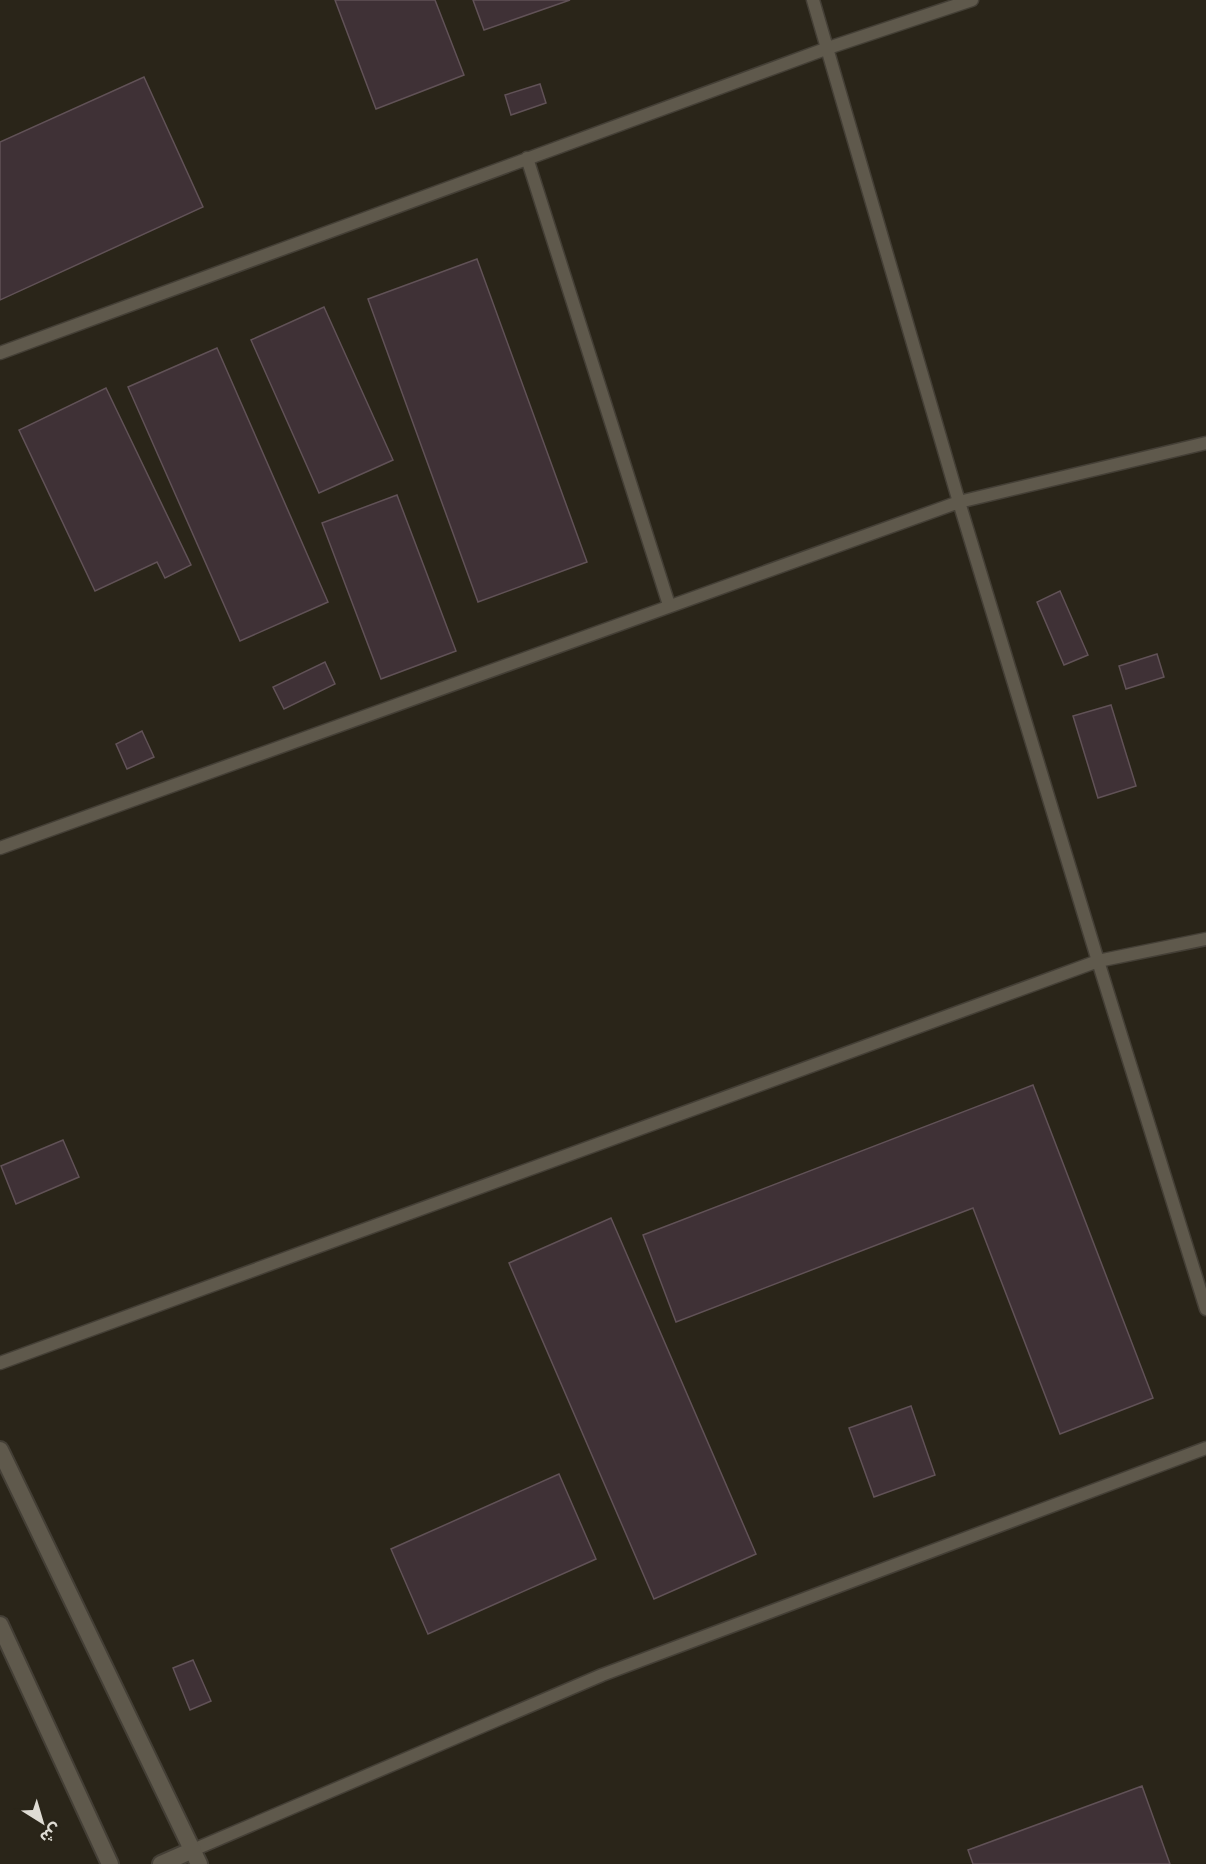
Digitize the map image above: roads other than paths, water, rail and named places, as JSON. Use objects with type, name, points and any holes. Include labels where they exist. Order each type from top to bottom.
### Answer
[{"type":"street","points":[[0,1450],[196,1857],[160,1864]]},
{"type":"street","points":[[0,1625],[110,1864]]},
{"type":"lane","points":[[813,0],[959,502],[1206,1309]]},
{"type":"lane","points":[[0,353],[828,48],[972,0]]},
{"type":"lane","points":[[527,158],[669,605]]},
{"type":"lane","points":[[0,848],[959,502],[1206,443]]},
{"type":"lane","points":[[0,1364],[1098,961],[1206,939]]},
{"type":"lane","points":[[196,1857],[602,1675],[1206,1448]]}]
